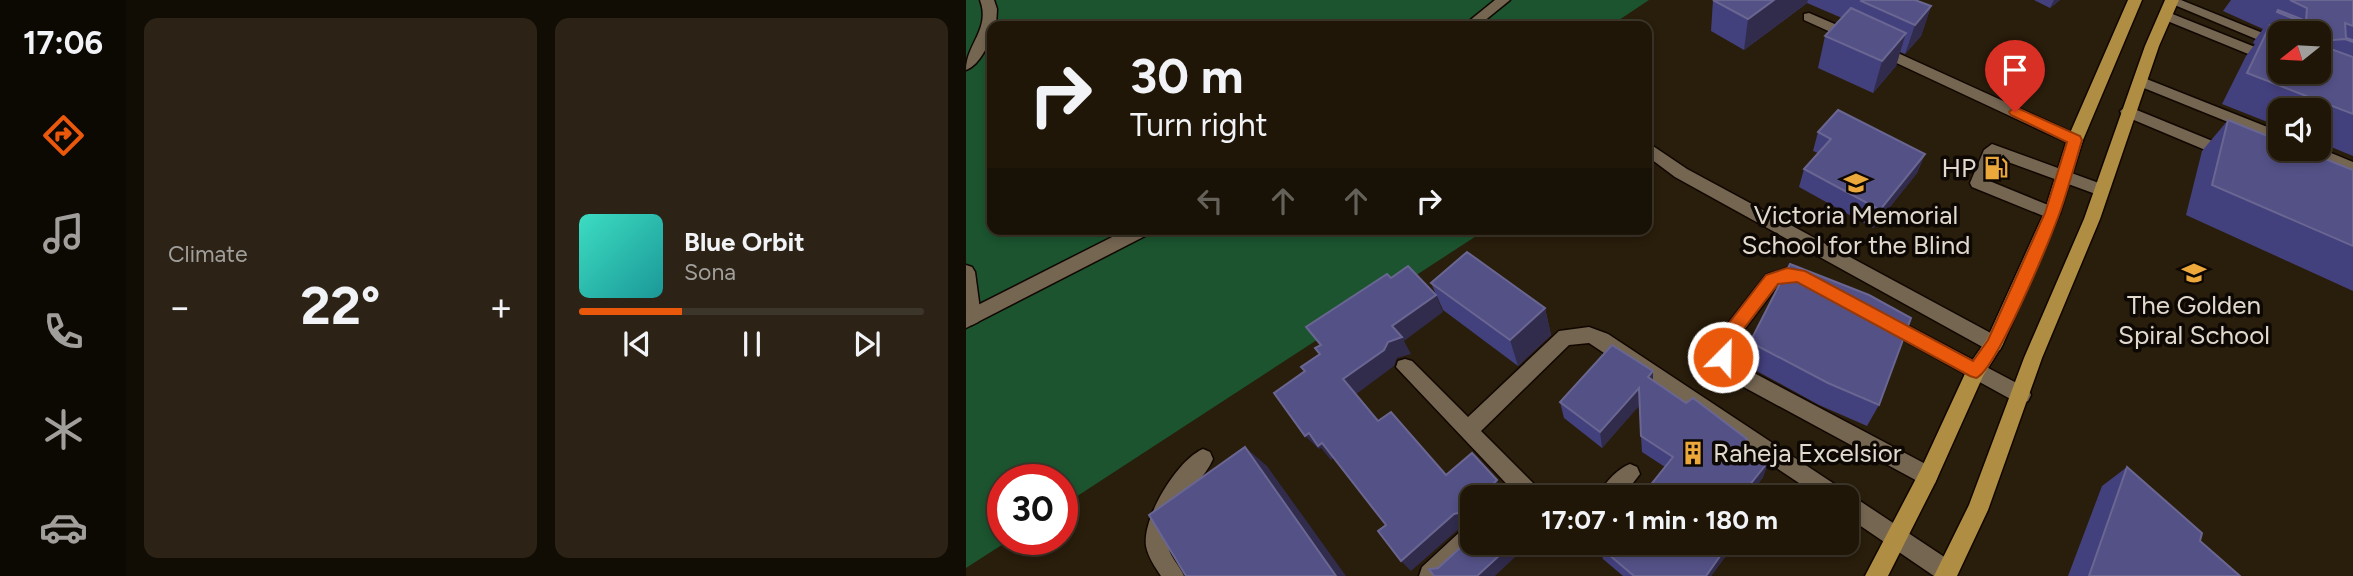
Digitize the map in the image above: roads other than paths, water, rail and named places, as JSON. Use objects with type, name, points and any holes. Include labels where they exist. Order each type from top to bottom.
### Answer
[{"type":"main road","points":[[1876,576],[1928,476],[1976,371],[1994,344],[2052,213],[2075,140],[2136,0]]},
{"type":"main road","points":[[1946,574],[1978,510],[2033,358],[2092,219],[2127,111],[2170,5]]},
{"type":"street","points":[[987,0],[993,10],[991,21]]},
{"type":"street","points":[[1476,21],[1503,0]]},
{"type":"street","points":[[2170,5],[2268,41]]},
{"type":"street","points":[[2170,5],[2268,56]]},
{"type":"street","points":[[1809,17],[2075,140]]},
{"type":"street","points":[[966,65],[987,32]]},
{"type":"street","points":[[2139,81],[2268,133]]},
{"type":"street","points":[[2127,111],[2244,160]]},
{"type":"street","points":[[2052,213],[1978,183],[1992,150],[2101,190]]},
{"type":"street","points":[[1652,152],[1681,173],[1994,344]]},
{"type":"street","points":[[2331,159],[2353,168]]},
{"type":"street","points":[[966,272],[969,318],[1131,235]]},
{"type":"street","points":[[1822,288],[1799,276],[1787,275],[1772,280],[1725,341],[1723,357],[1734,372],[1928,476]]},
{"type":"street","points":[[1868,313],[2021,395]]},
{"type":"street","points":[[1467,431],[1565,337],[1589,335],[1602,340],[1820,485]]},
{"type":"street","points":[[1405,367],[1516,485]]},
{"type":"street","points":[[1173,576],[1157,549],[1158,526],[1174,493],[1203,459]]},
{"type":"street","points":[[1619,485],[1630,474]]},
{"type":"street","points":[[1859,511],[1897,536],[1946,574]]},
{"type":"street","points":[[1430,575],[1460,547]]},
{"type":"place","name":"HP","points":[[1996,168]]},
{"type":"place","name":"Victoria Memorial School for the Blind","points":[[1856,183]]},
{"type":"place","name":"The Golden Spiral School","points":[[2194,273]]},
{"type":"place","name":"Raheja Excelsior","points":[[1693,453]]}]
